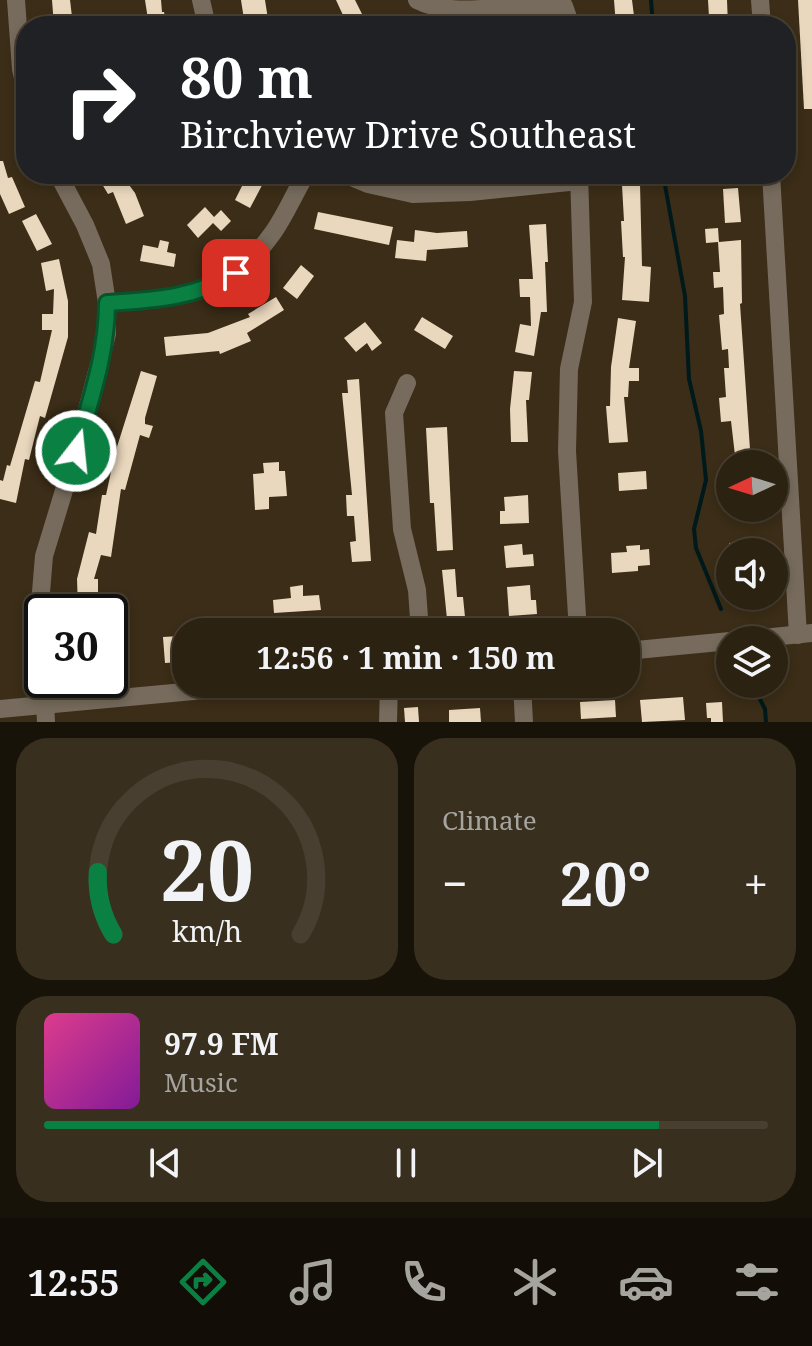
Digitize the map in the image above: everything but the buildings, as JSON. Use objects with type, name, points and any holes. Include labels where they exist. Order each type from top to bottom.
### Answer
[{"type":"street","points":[[417,0],[426,5],[450,7],[548,0],[564,6],[568,16]]},
{"type":"street","points":[[41,594],[44,556],[107,334],[107,303],[101,264],[63,184]]},
{"type":"street","points":[[107,303],[164,299],[217,285],[236,273],[272,234],[300,184]]},
{"type":"street","points":[[368,184],[413,194],[517,184]]},
{"type":"street","points":[[577,618],[567,451],[569,369],[583,302],[579,184]]},
{"type":"street","points":[[772,184],[805,634]]},
{"type":"street","points":[[407,383],[394,413],[402,529],[417,590],[419,618]]},
{"type":"street","points":[[640,650],[716,642]]},
{"type":"street","points":[[0,709],[46,713],[172,697]]},
{"type":"street","points":[[388,722],[389,698]]},
{"type":"street","points":[[523,698],[524,722]]},
{"type":"waterway","points":[[651,0],[652,16]]},
{"type":"waterway","points":[[665,184],[685,296],[689,379],[701,431],[706,480],[694,529],[696,548],[716,597]]},
{"type":"waterway","points":[[759,698],[765,709],[766,722]]},
{"type":"route","points":[[76,451],[107,334],[107,303],[164,299],[193,293],[217,285],[236,273]]}]
